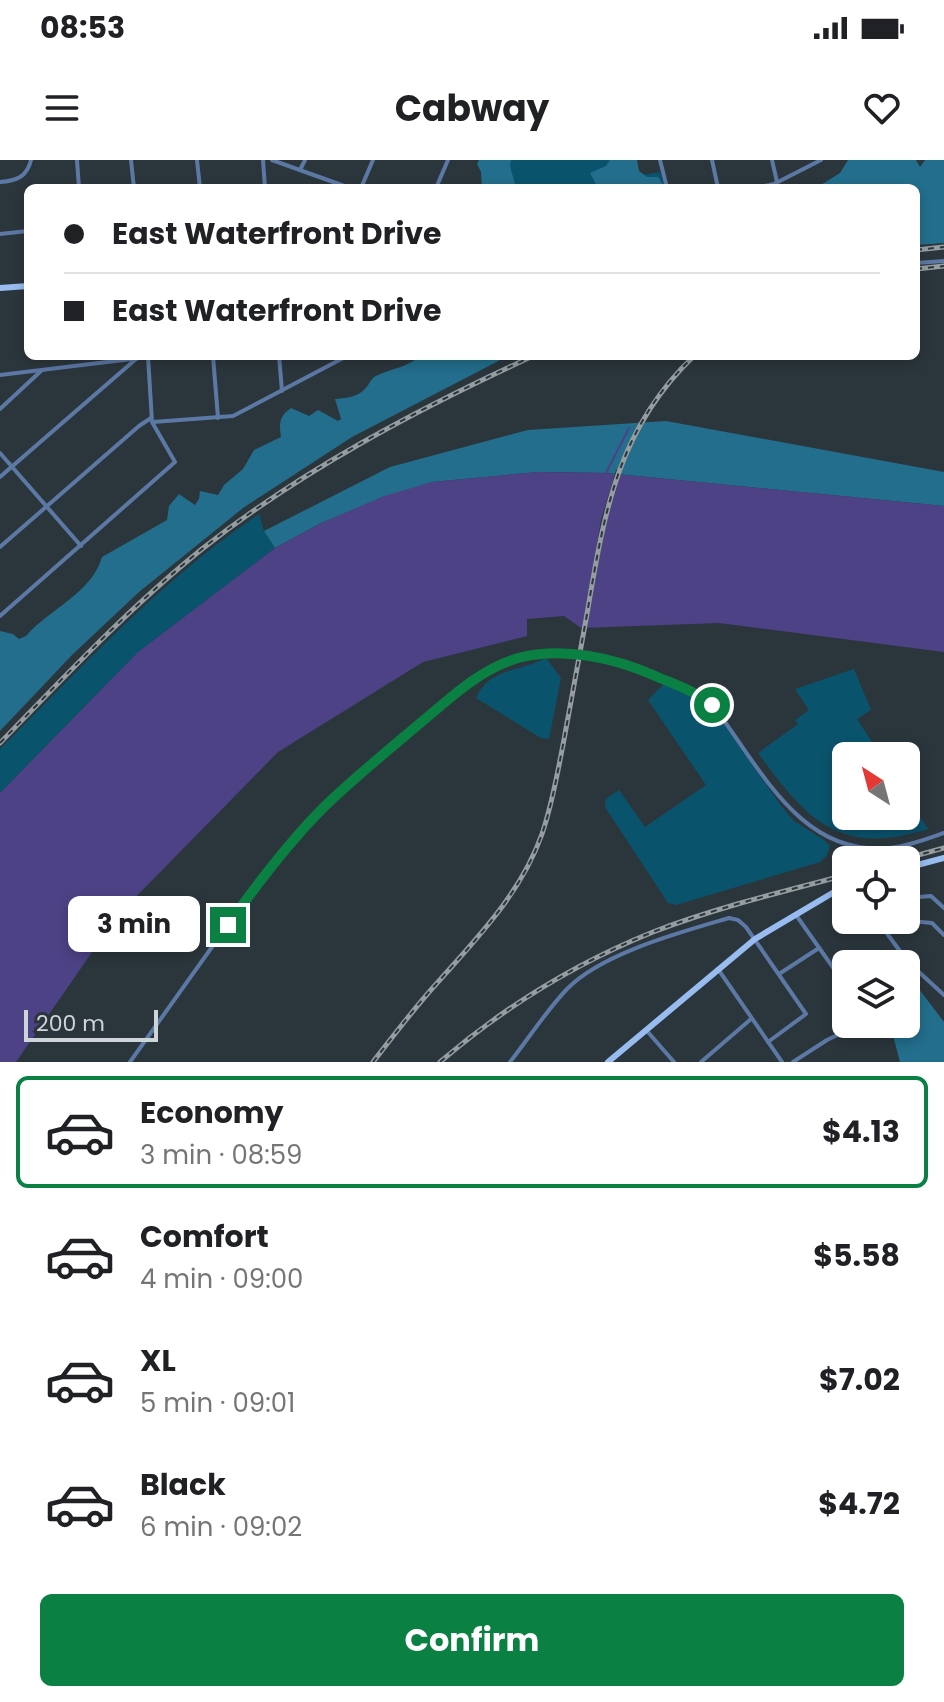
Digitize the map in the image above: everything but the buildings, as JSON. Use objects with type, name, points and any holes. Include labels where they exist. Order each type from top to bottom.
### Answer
[{"type":"main road","points":[[0,288],[24,286]]},
{"type":"main road","points":[[920,867],[943,860]]},
{"type":"main road","points":[[608,1062],[755,939],[832,893]]},
{"type":"street","points":[[0,182],[22,177],[29,169],[31,160]]},
{"type":"street","points":[[77,160],[79,184]]},
{"type":"street","points":[[131,160],[134,184]]},
{"type":"street","points":[[197,160],[200,184]]},
{"type":"street","points":[[263,160],[265,184]]},
{"type":"street","points":[[272,160],[339,184]]},
{"type":"street","points":[[300,170],[305,160]]},
{"type":"street","points":[[363,184],[373,160]]},
{"type":"street","points":[[438,184],[448,160]]},
{"type":"street","points":[[660,160],[666,184]]},
{"type":"street","points":[[712,160],[717,184]]},
{"type":"street","points":[[772,160],[777,182]]},
{"type":"street","points":[[770,184],[821,160]]},
{"type":"street","points":[[0,234],[24,231]]},
{"type":"street","points":[[920,263],[944,261]]},
{"type":"street","points":[[0,375],[127,360]]},
{"type":"street","points":[[0,477],[135,360]]},
{"type":"street","points":[[0,616],[175,462],[152,420],[148,360]]},
{"type":"street","points":[[213,360],[218,418]]},
{"type":"street","points":[[279,360],[282,391]]},
{"type":"street","points":[[0,547],[152,420],[233,416],[339,360]]},
{"type":"street","points":[[0,409],[42,370]]},
{"type":"street","points":[[0,453],[81,546]]},
{"type":"street","points":[[130,1062],[259,881],[322,810],[367,767],[475,678],[520,658],[549,653],[623,663],[702,698],[717,711],[789,810],[823,836],[847,845],[877,849],[899,847],[944,833]]},
{"type":"street","points":[[920,896],[931,896],[944,908]]},
{"type":"street","points":[[796,915],[832,966]]},
{"type":"street","points":[[510,1062],[568,987],[592,971],[639,947],[729,918],[738,920],[755,939],[806,1014],[768,1042]]},
{"type":"street","points":[[920,922],[932,923],[944,935]]},
{"type":"street","points":[[887,934],[908,962],[944,995]]},
{"type":"street","points":[[779,974],[819,948]]},
{"type":"street","points":[[718,969],[782,1062]]},
{"type":"street","points":[[701,1062],[751,1018]]},
{"type":"street","points":[[646,1030],[674,1062]]},
{"type":"street","points":[[793,1062],[832,1038]]},
{"type":"shaded area","points":[[479,160],[511,160],[515,184],[482,184],[477,164]]},
{"type":"shaded area","points":[[493,160],[633,160],[637,176],[660,172],[664,184],[500,184]]},
{"type":"shaded area","points":[[610,160],[637,160],[639,171],[647,177],[658,177],[662,184],[596,184],[590,173],[606,166]]},
{"type":"shaded area","points":[[848,160],[916,160],[920,167],[925,160],[944,160],[944,243],[920,245],[920,184],[822,184],[840,173]]},
{"type":"shaded area","points":[[415,360],[500,360],[352,437],[243,508],[139,592],[72,655],[0,731],[0,631],[19,639],[26,636],[89,581],[102,557],[167,520],[169,506],[179,494],[195,505],[200,491],[218,495],[224,485],[243,469],[254,450],[281,437],[281,421],[291,408],[309,416],[318,410],[338,421],[341,419],[335,399],[358,394],[375,376]]},
{"type":"shaded area","points":[[666,421],[944,472],[944,506],[606,473],[538,472],[432,482],[321,523],[275,548],[264,531],[390,467],[528,430]]},
{"type":"shaded area","points":[[538,472],[606,473],[944,506],[944,652],[719,623],[581,628],[564,616],[527,619],[527,636],[423,662],[278,752],[117,916],[16,1062],[0,1062],[0,793],[138,652],[275,548],[321,523],[384,496],[432,482]]},
{"type":"shaded area","points":[[259,514],[264,531],[275,548],[138,652],[0,793],[0,749],[156,595],[223,539]]},
{"type":"shaded area","points":[[546,658],[561,678],[549,739],[541,738],[476,698],[482,688],[498,675]]},
{"type":"shaded area","points":[[854,669],[871,710],[857,719],[872,742],[832,742],[832,829],[810,814],[793,797],[758,753],[798,724],[795,720],[809,710],[795,689]]},
{"type":"shaded area","points":[[665,683],[702,700],[715,711],[782,807],[794,821],[830,846],[820,862],[676,905],[668,903],[605,807],[606,799],[619,790],[645,827],[706,785],[648,700]]},
{"type":"shaded area","points":[[920,816],[928,829],[897,837],[848,835],[836,830],[920,830]]},
{"type":"shaded area","points":[[920,990],[944,1022],[944,1062],[900,1062],[894,1038],[920,1038]]},
{"type":"pier","points":[[616,470],[620,470],[606,520],[586,632],[582,632],[601,520]]},
{"type":"waterway","points":[[606,473],[629,428]]},
{"type":"railway","points":[[920,250],[944,247]]},
{"type":"railway","points":[[920,269],[944,266]]},
{"type":"railway","points":[[0,743],[149,595],[240,520],[362,443],[525,360]]},
{"type":"railway","points":[[373,1062],[421,1001],[498,913],[533,855],[546,823],[554,790],[600,542],[618,475],[647,413],[690,360]]},
{"type":"railway","points":[[920,855],[944,848]]},
{"type":"railway","points":[[440,1062],[489,1023],[541,988],[624,944],[700,915],[832,879]]},
{"type":"route","points":[[228,925],[259,881],[351,782],[475,678],[502,664],[549,653],[606,659],[630,665],[694,693],[712,705]]}]
